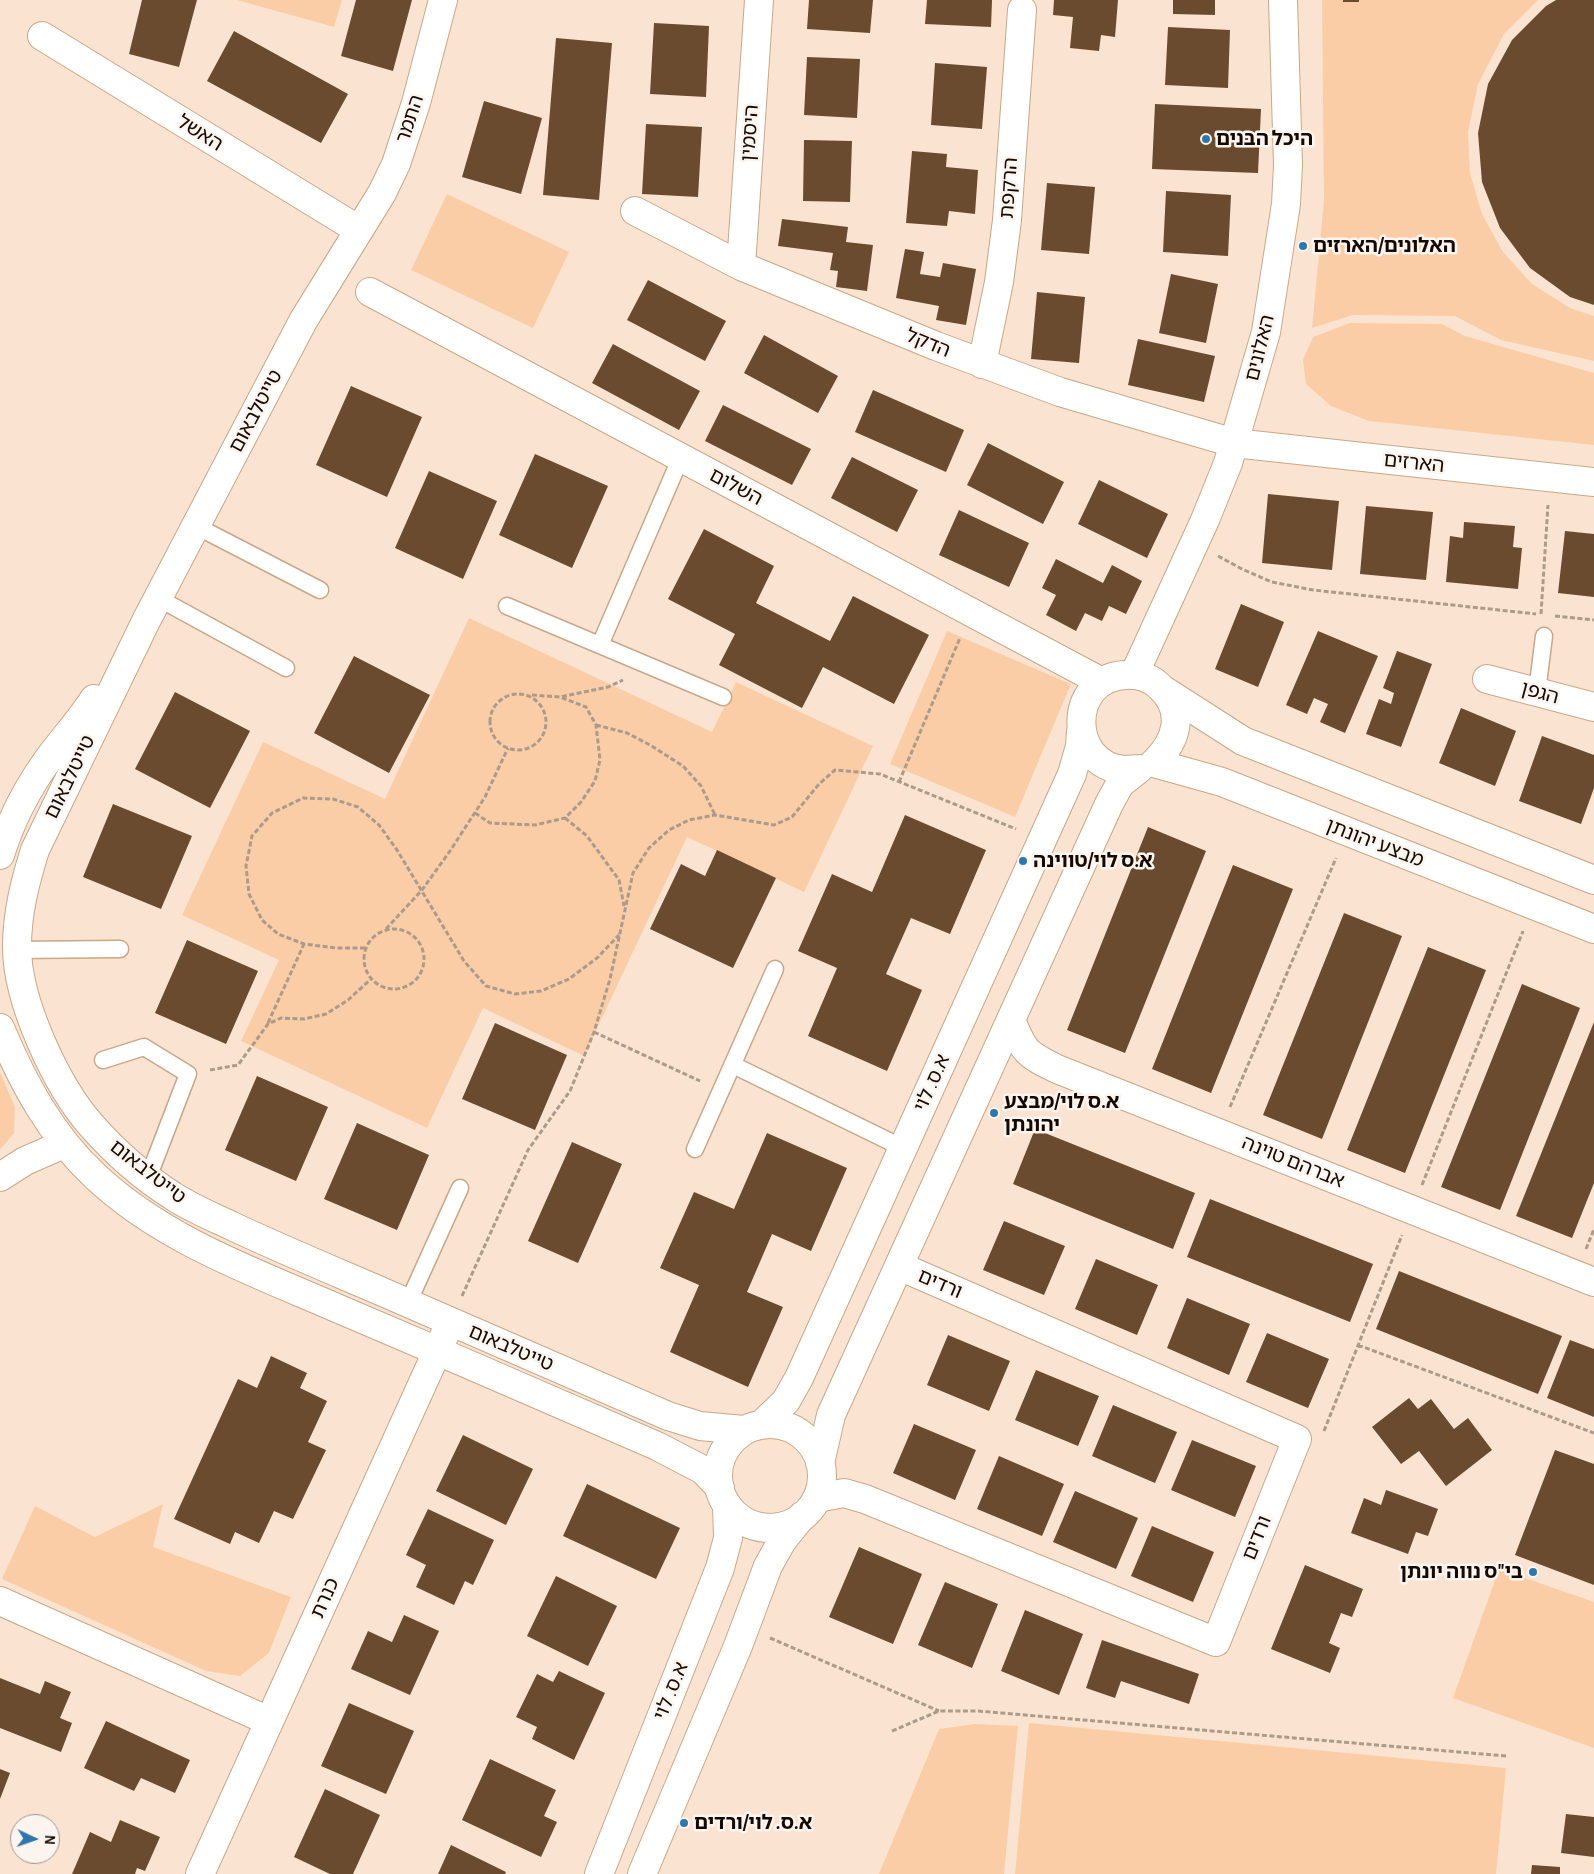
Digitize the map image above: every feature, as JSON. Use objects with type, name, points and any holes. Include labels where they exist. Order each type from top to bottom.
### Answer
[{"type":"street","name":"התמר","points":[[358,230],[382,193],[396,164],[416,103],[443,0]]},
{"type":"street","name":"היסמין","points":[[741,266],[759,0]]},
{"type":"street","name":"האלונים","points":[[1134,674],[1194,544],[1224,471],[1266,332],[1286,204],[1288,166],[1283,0]]},
{"type":"street","name":"הרקפת","points":[[982,364],[999,282],[1007,220],[1022,10]]},
{"type":"street","name":"האשל","points":[[42,36],[358,230]]},
{"type":"street","name":"הדקל","points":[[635,211],[741,266],[982,364],[1060,392],[1234,443]]},
{"type":"street","name":"טייטלבאום","points":[[358,230],[303,320],[152,609],[35,850],[23,892],[19,916],[8,950],[22,986],[31,1017],[63,1086],[89,1123],[118,1153],[173,1197],[211,1216],[668,1416],[700,1426],[753,1428]]},
{"type":"street","name":"השלום","points":[[370,292],[1102,682]]},
{"type":"street","name":"הארזים","points":[[1234,443],[1594,482]]},
{"type":"street","name":"טייטלבאום","points":[[0,855],[5,838],[20,804],[46,762],[90,706],[152,609]]},
{"type":"street","points":[[1146,766],[1124,770],[1109,766],[1096,758],[1086,745],[1081,731],[1084,703],[1092,691],[1102,682],[1118,675],[1134,674],[1156,683],[1165,691],[1243,741],[1594,880]]},
{"type":"street","name":"הגפן","points":[[1487,679],[1594,708]]},
{"type":"street","points":[[642,1874],[745,1627],[768,1566],[782,1541],[809,1507],[821,1481],[820,1463],[831,1414],[1109,804],[1120,784],[1165,752],[1173,738],[1176,722],[1173,705],[1165,691]]},
{"type":"street","name":"א.ס. לוי","points":[[753,1428],[786,1401],[799,1378],[1072,774],[1080,746],[1081,731]]},
{"type":"street","name":"מבצע יהונתן","points":[[1146,766],[1222,782],[1594,929]]},
{"type":"street","name":"אברהם טוינה","points":[[1011,1020],[1020,1041],[1032,1056],[1057,1069],[1594,1282]]},
{"type":"street","name":"טייטלבאום","points":[[0,1028],[36,1102],[64,1144],[96,1177],[156,1224],[243,1267],[657,1446],[703,1470],[723,1497]]},
{"type":"street","points":[[0,1177],[32,1158],[64,1144]]},
{"type":"street","name":"ורדים","points":[[809,1507],[844,1493],[865,1499],[1216,1642],[1297,1439],[899,1266]]},
{"type":"street","name":"כנרת","points":[[200,1874],[450,1321]]},
{"type":"street","points":[[809,1507],[788,1525],[771,1528],[754,1526],[739,1518],[723,1497],[718,1472],[722,1455],[731,1441],[753,1428],[776,1424],[791,1428],[804,1437],[814,1448],[820,1463]]},
{"type":"street","name":"א.ס. לוי","points":[[598,1874],[720,1568],[728,1538],[723,1497]]},
{"type":"street","points":[[0,1601],[269,1721]]},
{"type":"lane","points":[[600,645],[681,457]]},
{"type":"lane","points":[[196,526],[320,590]]},
{"type":"lane","points":[[508,606],[723,697]]},
{"type":"lane","points":[[152,609],[286,668]]},
{"type":"lane","points":[[1537,692],[1544,636]]},
{"type":"lane","points":[[8,950],[120,950]]},
{"type":"lane","points":[[695,1149],[775,969]]},
{"type":"lane","points":[[103,1060],[144,1047],[188,1074],[148,1178]]},
{"type":"lane","points":[[733,1064],[903,1148]]},
{"type":"lane","points":[[408,1303],[460,1188]]},
{"type":"path","points":[[1541,614],[1549,478]]},
{"type":"path","points":[[1194,544],[1272,582],[1313,590],[1594,620]]},
{"type":"path","points":[[899,782],[970,612]]},
{"type":"path","points":[[529,695],[541,704],[546,713],[547,723],[544,733],[536,744],[527,749],[517,750],[508,748],[499,743],[492,733],[490,723],[491,713],[500,699],[519,693],[560,697],[608,687],[651,667]]},
{"type":"path","points":[[475,813],[490,823],[534,825],[565,818],[581,802],[595,781],[600,760],[596,725],[586,707],[560,697]]},
{"type":"path","points":[[596,725],[627,733],[683,766],[701,786],[715,815]]},
{"type":"path","points":[[386,929],[397,928],[409,932],[423,948],[425,958],[423,969],[416,980],[407,986],[397,989],[386,988],[371,979],[365,969],[365,948],[376,934],[386,929],[422,890],[485,797],[508,748]]},
{"type":"path","points":[[450,1321],[528,1150],[570,1091],[594,1032],[610,979],[632,873],[649,848],[669,830],[689,820],[715,815],[774,825],[792,817],[819,784],[835,770],[880,774],[1042,839]]},
{"type":"path","points":[[365,948],[336,948],[304,944],[278,934],[262,920],[249,894],[246,866],[252,836],[272,813],[303,798],[333,799],[358,807],[379,825],[422,890],[464,961],[486,986],[515,994],[541,991],[569,979],[597,958],[619,934]]},
{"type":"path","points":[[565,818],[588,836],[620,880],[625,907]]},
{"type":"path","points":[[1219,1133],[1347,832]]},
{"type":"path","points":[[1297,1439],[1324,1431],[1533,905]]},
{"type":"path","points":[[188,1074],[238,1065],[268,1024],[304,944]]},
{"type":"path","points":[[268,1024],[281,1018],[304,1019],[326,1014],[348,1000],[371,979]]},
{"type":"path","points":[[594,1032],[721,1091]]},
{"type":"path","points":[[1358,1345],[1594,1433]]},
{"type":"path","points":[[745,1627],[940,1712]]},
{"type":"path","points":[[892,1731],[940,1712],[988,1712],[1506,1756]]},
{"type":"shaded area","points":[[237,0],[342,0],[334,27]]},
{"type":"shaded area","points":[[1322,0],[1538,0],[1504,34],[1478,84],[1468,132],[1470,173],[1482,214],[1503,252],[1532,284],[1570,308],[1594,316],[1594,361],[1501,340],[1455,316],[1353,315],[1312,328],[1324,200]]},
{"type":"shaded area","points":[[447,194],[569,252],[533,328],[411,270]]},
{"type":"shaded area","points":[[1350,323],[1442,324],[1465,336],[1594,373],[1594,445],[1369,421],[1331,406],[1306,384],[1303,360],[1313,337]]},
{"type":"shaded area","points":[[469,618],[712,732],[736,682],[873,746],[804,892],[687,837],[584,1056],[483,1008],[427,1128],[241,1041],[279,960],[182,915],[263,742],[385,799]]},
{"type":"shaded area","points":[[947,631],[1071,684],[1015,817],[890,764]]},
{"type":"shaded area","points":[[0,1072],[15,1107],[14,1133],[0,1150]]},
{"type":"shaded area","points":[[163,1504],[153,1547],[291,1597],[269,1653],[240,1676],[206,1671],[2,1579],[35,1506],[95,1537]]},
{"type":"shaded area","points":[[1499,1569],[1594,1602],[1594,1748],[1453,1698]]},
{"type":"shaded area","points":[[1029,1723],[1506,1768],[1496,1874],[1015,1874]]},
{"type":"shaded area","points":[[975,1724],[1018,1726],[1004,1874],[879,1874],[939,1729]]},
{"type":"building","points":[[142,0],[197,0],[179,67],[129,54]]},
{"type":"building","points":[[356,0],[412,0],[393,71],[341,56]]},
{"type":"building","points":[[809,0],[873,0],[870,33],[807,29]]},
{"type":"building","points":[[927,0],[992,0],[991,27],[925,24]]},
{"type":"building","points":[[1054,0],[1118,0],[1115,37],[1101,35],[1099,51],[1070,48],[1073,17],[1053,15]]},
{"type":"building","points":[[1173,0],[1215,0],[1215,15],[1173,14]]},
{"type":"building","points":[[1343,0],[1359,0],[1359,2],[1343,2]]},
{"type":"building","points":[[1556,0],[1594,0],[1594,305],[1570,297],[1530,268],[1500,228],[1482,182],[1478,133],[1488,84],[1512,40],[1546,6]]},
{"type":"building","points":[[654,23],[709,26],[706,97],[650,94]]},
{"type":"building","points":[[1168,27],[1230,30],[1228,88],[1165,85]]},
{"type":"building","points":[[234,31],[348,94],[321,143],[207,81]]},
{"type":"building","points":[[556,38],[612,43],[599,200],[543,195]]},
{"type":"building","points":[[807,57],[860,59],[857,118],[804,115]]},
{"type":"building","points":[[935,63],[987,67],[982,129],[931,125]]},
{"type":"building","points":[[484,101],[542,118],[521,194],[462,177]]},
{"type":"building","name":"היכל הבנים","points":[[1155,104],[1261,109],[1258,173],[1152,169]]},
{"type":"building","points":[[646,124],[702,127],[698,197],[642,194]]},
{"type":"building","points":[[804,140],[852,141],[850,202],[803,201]]},
{"type":"building","points":[[912,151],[947,154],[946,167],[978,170],[975,214],[949,211],[947,226],[906,223]]},
{"type":"building","points":[[1047,183],[1095,187],[1089,254],[1041,250]]},
{"type":"building","points":[[1166,191],[1231,195],[1228,256],[1163,252]]},
{"type":"building","points":[[782,219],[848,227],[846,242],[873,245],[867,291],[836,287],[838,271],[830,270],[833,253],[778,246]]},
{"type":"building","points":[[905,249],[924,252],[920,274],[940,277],[943,263],[976,269],[966,325],[936,320],[939,306],[896,298]]},
{"type":"building","points":[[1171,274],[1218,284],[1206,343],[1159,333]]},
{"type":"building","points":[[648,280],[726,321],[705,361],[627,320]]},
{"type":"building","points":[[1037,292],[1085,297],[1079,363],[1031,359]]},
{"type":"building","points":[[764,335],[838,376],[818,413],[744,373]]},
{"type":"building","points":[[1138,339],[1215,356],[1204,402],[1128,385]]},
{"type":"building","points":[[613,344],[700,391],[679,430],[592,383]]},
{"type":"building","points":[[351,386],[422,417],[387,497],[316,465]]},
{"type":"building","points":[[873,390],[964,430],[946,472],[855,432]]},
{"type":"building","points":[[723,405],[811,449],[792,485],[705,441]]},
{"type":"building","points":[[988,443],[1064,482],[1043,524],[967,485]]},
{"type":"building","points":[[535,454],[608,486],[572,568],[499,535]]},
{"type":"building","points":[[852,457],[918,490],[897,532],[831,498]]},
{"type":"building","points":[[429,471],[497,501],[463,579],[395,548]]},
{"type":"building","points":[[1099,480],[1168,514],[1147,558],[1078,524]]},
{"type":"building","points":[[1268,494],[1339,501],[1332,570],[1262,563]]},
{"type":"building","points":[[1366,506],[1433,512],[1426,580],[1360,574]]},
{"type":"building","points":[[959,510],[1029,543],[1009,587],[939,555]]},
{"type":"building","points":[[1464,522],[1515,526],[1513,547],[1522,548],[1518,589],[1446,582],[1450,536],[1463,538]]},
{"type":"building","points":[[704,529],[774,566],[756,603],[830,641],[853,596],[929,635],[894,704],[823,667],[802,708],[719,665],[735,634],[668,599]]},
{"type":"building","points":[[1565,531],[1594,534],[1594,597],[1558,593]]},
{"type":"building","points":[[1056,559],[1103,583],[1112,565],[1142,581],[1126,614],[1109,606],[1102,621],[1085,613],[1076,631],[1046,615],[1056,595],[1042,588]]},
{"type":"building","points":[[1241,604],[1284,622],[1258,687],[1215,669]]},
{"type":"building","points":[[1318,631],[1378,656],[1345,733],[1320,722],[1328,704],[1314,698],[1307,714],[1286,705]]},
{"type":"building","points":[[1397,651],[1432,664],[1401,747],[1366,734],[1379,699],[1391,704],[1394,693],[1383,688]]},
{"type":"building","points":[[354,656],[430,695],[389,773],[314,733]]},
{"type":"building","points":[[175,692],[250,731],[210,808],[135,769]]},
{"type":"building","points":[[1461,708],[1516,731],[1495,786],[1439,763]]},
{"type":"building","points":[[1542,736],[1594,755],[1594,788],[1581,824],[1519,801]]},
{"type":"building","points":[[113,804],[192,836],[161,909],[83,877]]},
{"type":"building","points":[[905,815],[986,850],[950,934],[911,918],[886,974],[922,990],[887,1071],[808,1036],[837,968],[798,951],[832,874],[872,892]]},
{"type":"building","points":[[1148,827],[1206,851],[1125,1053],[1067,1030]]},
{"type":"building","points":[[717,850],[776,878],[733,968],[650,929],[681,864],[705,876]]},
{"type":"building","points":[[1233,865],[1293,889],[1211,1093],[1152,1069]]},
{"type":"building","points":[[1344,913],[1402,936],[1322,1139],[1263,1115]]},
{"type":"building","points":[[187,940],[258,971],[226,1044],[155,1013]]},
{"type":"building","points":[[1428,947],[1486,970],[1405,1173],[1347,1150]]},
{"type":"building","points":[[1522,984],[1580,1008],[1500,1210],[1441,1187]]},
{"type":"building","points":[[1594,1022],[1594,1183],[1572,1238],[1516,1216]]},
{"type":"building","points":[[495,1023],[567,1055],[535,1130],[462,1099]]},
{"type":"building","points":[[257,1076],[328,1107],[296,1181],[225,1150]]},
{"type":"building","points":[[357,1123],[429,1155],[397,1230],[324,1199]]},
{"type":"building","points":[[1035,1129],[1195,1193],[1173,1249],[1013,1184]]},
{"type":"building","points":[[767,1133],[847,1168],[811,1251],[772,1234],[747,1292],[783,1307],[748,1387],[670,1352],[699,1285],[660,1268],[694,1192],[734,1209]]},
{"type":"building","points":[[572,1142],[622,1164],[578,1263],[528,1241]]},
{"type":"building","points":[[1210,1199],[1373,1264],[1350,1322],[1187,1257]]},
{"type":"building","points":[[1004,1221],[1065,1246],[1044,1295],[983,1270]]},
{"type":"building","points":[[1096,1259],[1158,1285],[1137,1335],[1075,1309]]},
{"type":"building","points":[[1399,1271],[1562,1336],[1538,1394],[1376,1329]]},
{"type":"building","points":[[1187,1298],[1250,1324],[1229,1375],[1167,1348]]},
{"type":"building","points":[[1267,1333],[1329,1359],[1308,1408],[1246,1382]]},
{"type":"building","points":[[948,1335],[1010,1361],[989,1411],[927,1385]]},
{"type":"building","points":[[1570,1340],[1594,1349],[1594,1417],[1547,1398]]},
{"type":"building","points":[[271,1356],[307,1373],[300,1388],[327,1401],[308,1442],[326,1450],[293,1519],[274,1511],[259,1543],[235,1532],[230,1544],[174,1519],[238,1379],[257,1388]]},
{"type":"building","points":[[1036,1370],[1099,1396],[1078,1446],[1015,1420]]},
{"type":"building","points":[[1409,1398],[1418,1409],[1431,1399],[1454,1429],[1468,1418],[1492,1450],[1446,1486],[1419,1451],[1401,1464],[1372,1427]]},
{"type":"building","points":[[1113,1405],[1177,1432],[1155,1483],[1092,1456]]},
{"type":"building","points":[[914,1424],[976,1450],[955,1500],[893,1473]]},
{"type":"building","points":[[463,1435],[533,1469],[506,1525],[436,1491]]},
{"type":"building","points":[[1192,1440],[1256,1466],[1235,1517],[1171,1490]]},
{"type":"building","points":[[1555,1450],[1594,1464],[1594,1585],[1515,1555]]},
{"type":"building","points":[[999,1456],[1064,1484],[1042,1536],[977,1509]]},
{"type":"building","points":[[587,1484],[680,1528],[656,1579],[563,1536]]},
{"type":"building","points":[[1386,1490],[1438,1509],[1428,1536],[1416,1532],[1408,1554],[1351,1533],[1364,1498],[1381,1505]]},
{"type":"building","points":[[1075,1491],[1138,1518],[1116,1569],[1053,1542]]},
{"type":"building","points":[[428,1509],[494,1540],[473,1585],[465,1581],[454,1605],[416,1587],[426,1565],[406,1555]]},
{"type":"building","points":[[1152,1526],[1214,1552],[1193,1602],[1131,1576]]},
{"type":"building","points":[[859,1547],[922,1574],[893,1644],[829,1617]]},
{"type":"building","points":[[1305,1565],[1363,1589],[1352,1617],[1341,1613],[1329,1643],[1340,1648],[1330,1673],[1271,1649]]},
{"type":"building","points":[[556,1576],[617,1606],[588,1666],[527,1636]]},
{"type":"building","points":[[945,1582],[998,1604],[972,1668],[918,1645]]},
{"type":"building","points":[[1025,1610],[1083,1634],[1059,1695],[1001,1671]]},
{"type":"building","points":[[404,1615],[439,1631],[410,1695],[351,1669],[368,1631],[392,1642]]},
{"type":"building","points":[[1102,1640],[1199,1674],[1189,1704],[1121,1681],[1115,1698],[1086,1688]]},
{"type":"building","points":[[559,1671],[605,1693],[574,1760],[532,1739],[537,1727],[516,1717],[537,1674],[553,1682]]},
{"type":"building","points":[[0,1678],[40,1694],[45,1681],[71,1692],[60,1718],[72,1723],[61,1752],[0,1728]]},
{"type":"building","points":[[349,1703],[414,1731],[386,1794],[321,1766]]},
{"type":"building","points":[[106,1721],[190,1760],[175,1793],[141,1778],[134,1791],[84,1768]]},
{"type":"building","points":[[490,1759],[556,1790],[544,1816],[557,1822],[541,1857],[462,1820]]},
{"type":"building","points":[[0,1769],[10,1773],[0,1799]]},
{"type":"building","points":[[325,1789],[380,1815],[353,1874],[330,1874],[294,1857]]},
{"type":"building","points":[[1566,1814],[1594,1817],[1594,1857],[1561,1853]]},
{"type":"building","points":[[120,1820],[160,1837],[145,1871],[137,1868],[135,1874],[72,1874],[90,1832],[111,1842]]},
{"type":"building","points":[[451,1845],[506,1872],[505,1874],[438,1874]]},
{"type":"building","points":[[1532,1865],[1560,1867],[1560,1874],[1531,1874]]},
{"type":"place","name":"היכל הבנים","points":[[1206,139]]},
{"type":"place","name":"האלונים/הארזים","points":[[1303,246]]},
{"type":"place","name":"א.ס לוי/טווינה","points":[[1023,861]]},
{"type":"place","name":"א.ס לוי/מבצע יהונתן","points":[[994,1113]]},
{"type":"place","name":"בי\"ס נווה יונתן","points":[[1533,1572]]},
{"type":"place","name":"א.ס. לוי/ורדים","points":[[684,1823]]}]
